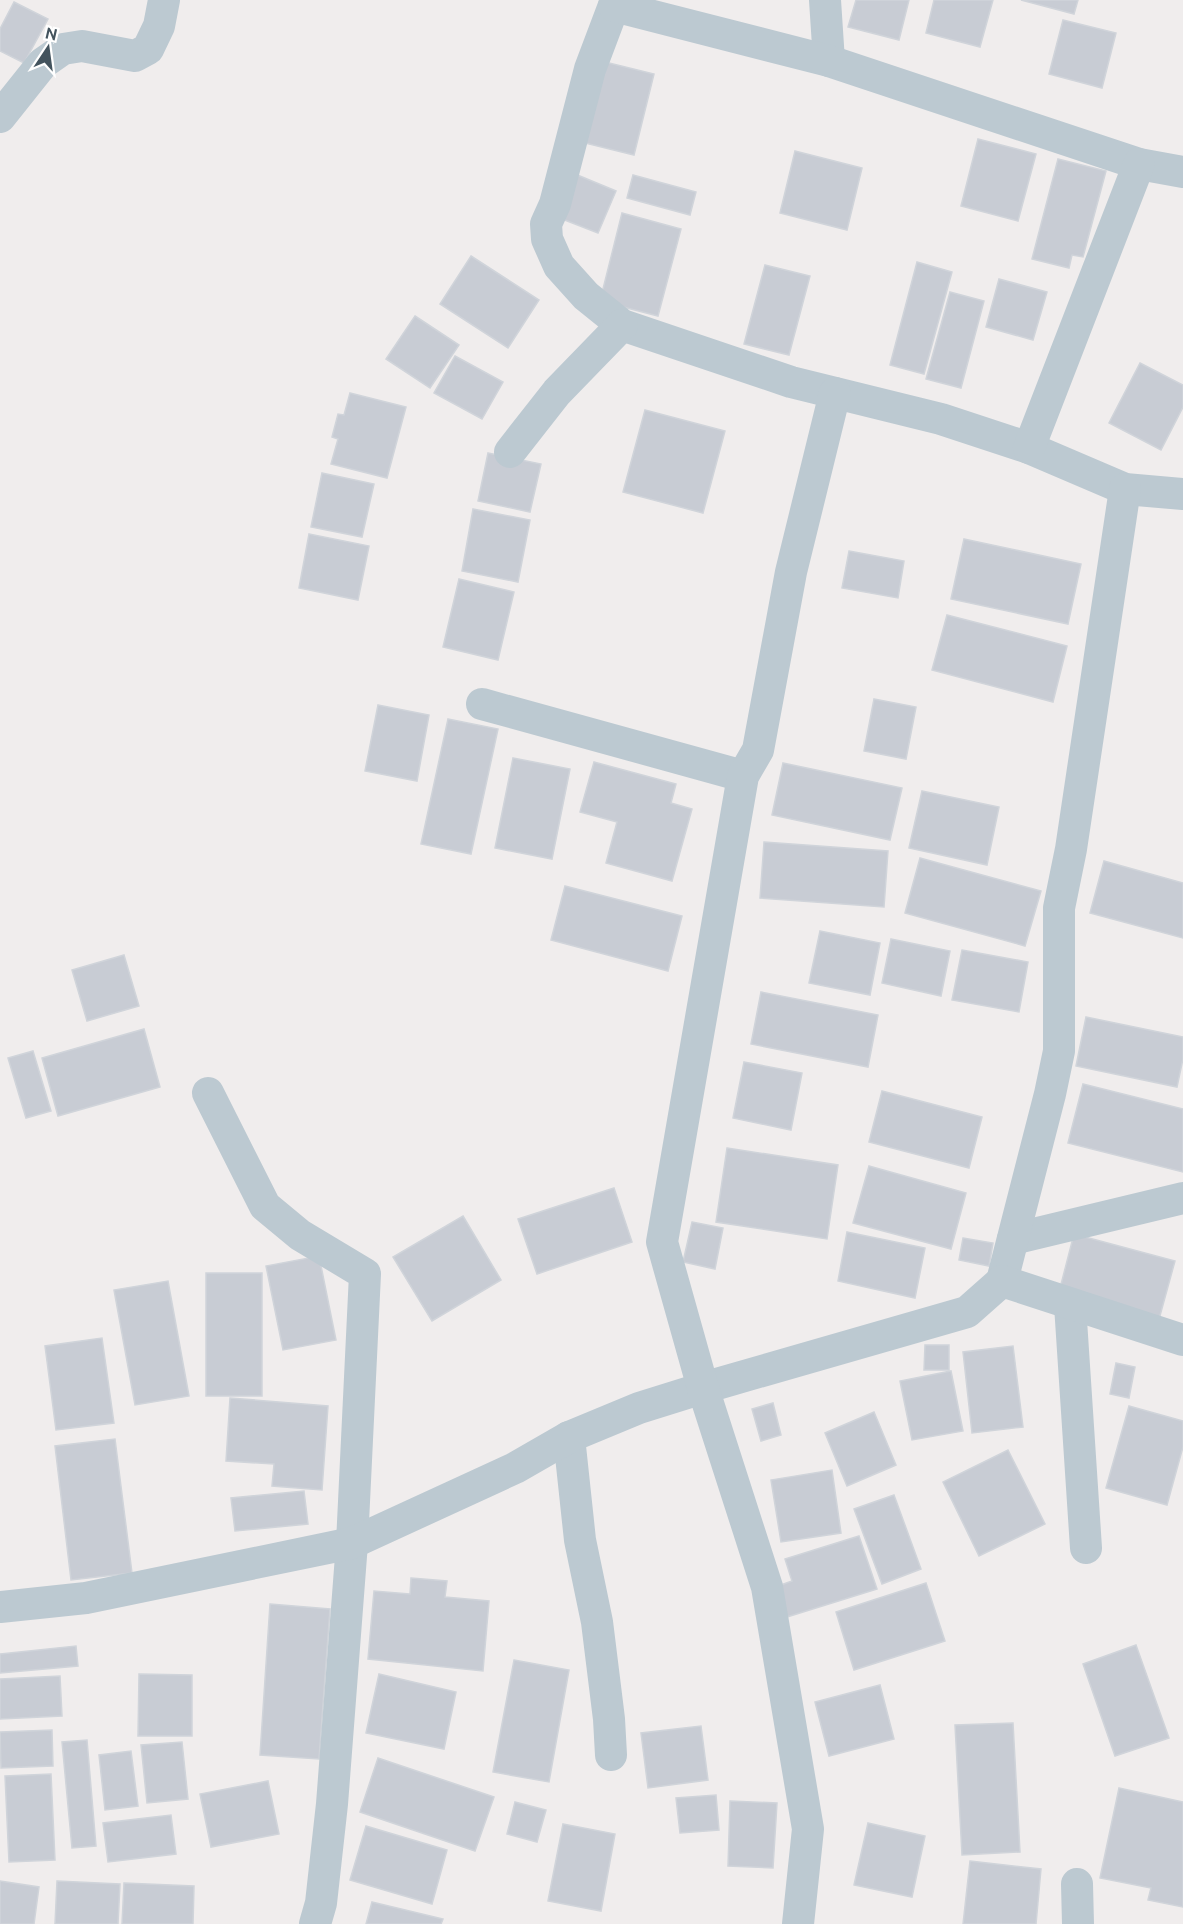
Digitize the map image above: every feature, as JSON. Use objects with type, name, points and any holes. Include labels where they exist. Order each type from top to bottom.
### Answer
[{"type":"street","points":[[0,117],[42,63],[63,49],[82,46],[135,56],[148,49],[159,26],[164,0]]},
{"type":"street","points":[[825,0],[829,61]]},
{"type":"street","points":[[1183,172],[1139,164],[829,61],[615,3],[590,69],[555,204],[546,224],[547,239],[559,266],[586,296],[622,325],[791,382],[941,419],[1029,448],[1125,489],[1183,494]]},
{"type":"street","points":[[1029,448],[1139,164]]},
{"type":"street","points":[[510,452],[557,392],[622,325]]},
{"type":"street","points":[[798,1924],[808,1829],[771,1610],[766,1587],[703,1388],[662,1242],[743,776],[758,750],[790,572],[835,393]]},
{"type":"street","points":[[0,1607],[86,1598],[352,1544],[515,1468],[569,1437],[639,1408],[967,1312],[1002,1281],[1059,1051],[1059,908],[1071,849],[1125,489]]},
{"type":"street","points":[[482,704],[743,776]]},
{"type":"street","points":[[208,1094],[265,1206],[300,1235],[365,1274],[352,1544],[332,1804],[321,1903],[315,1924]]},
{"type":"street","points":[[1013,1239],[1183,1198]]},
{"type":"street","points":[[1002,1281],[1183,1340]]},
{"type":"street","points":[[1070,1305],[1086,1548]]},
{"type":"street","points":[[569,1437],[580,1540],[597,1622],[611,1755]]},
{"type":"street","points":[[1077,1884],[1078,1924]]},
{"type":"building","points":[[856,0],[909,0],[899,40],[848,27]]},
{"type":"building","points":[[934,0],[993,0],[980,47],[926,33]]},
{"type":"building","points":[[1021,0],[1078,0],[1074,14]]},
{"type":"building","points":[[14,2],[48,19],[24,63],[0,51],[0,29]]},
{"type":"building","points":[[1063,20],[1116,33],[1102,88],[1049,74]]},
{"type":"building","points":[[605,62],[654,74],[634,155],[585,143]]},
{"type":"building","points":[[978,139],[1036,154],[1018,221],[961,206]]},
{"type":"building","points":[[795,151],[862,168],[847,230],[780,213]]},
{"type":"building","points":[[1058,159],[1106,171],[1083,257],[1072,255],[1069,268],[1032,259]]},
{"type":"building","points":[[575,174],[616,191],[598,233],[557,217]]},
{"type":"building","points":[[633,175],[696,192],[690,215],[627,198]]},
{"type":"building","points":[[622,213],[681,229],[658,316],[600,301]]},
{"type":"building","points":[[471,256],[539,300],[508,348],[440,304]]},
{"type":"building","points":[[917,262],[952,272],[924,374],[890,365]]},
{"type":"building","points":[[765,265],[810,276],[789,355],[744,344]]},
{"type":"building","points":[[999,279],[1047,292],[1033,340],[986,327]]},
{"type":"building","points":[[950,292],[984,301],[961,388],[926,379]]},
{"type":"building","points":[[415,316],[459,345],[430,388],[386,359]]},
{"type":"building","points":[[455,356],[503,382],[482,419],[434,393]]},
{"type":"building","points":[[1140,363],[1183,385],[1183,407],[1161,450],[1109,423]]},
{"type":"building","points":[[350,393],[406,407],[387,478],[331,464],[338,439],[332,437],[338,414],[344,415]]},
{"type":"building","points":[[645,410],[725,431],[703,513],[623,492]]},
{"type":"building","points":[[488,453],[541,464],[530,512],[478,501]]},
{"type":"building","points":[[322,473],[374,484],[362,537],[311,527]]},
{"type":"building","points":[[473,509],[530,520],[518,582],[462,571]]},
{"type":"building","points":[[309,534],[369,546],[358,600],[299,588]]},
{"type":"building","points":[[964,539],[1081,564],[1068,624],[951,599]]},
{"type":"building","points":[[849,551],[904,561],[898,598],[842,588]]},
{"type":"building","points":[[459,579],[514,592],[498,660],[443,647]]},
{"type":"building","points":[[947,615],[1067,646],[1053,702],[932,670]]},
{"type":"building","points":[[874,699],[916,707],[906,759],[864,751]]},
{"type":"building","points":[[378,705],[429,715],[417,781],[365,771]]},
{"type":"building","points":[[448,719],[498,729],[471,854],[421,844]]},
{"type":"building","points":[[513,758],[570,769],[552,859],[495,848]]},
{"type":"building","points":[[594,762],[676,784],[671,803],[692,809],[672,881],[606,863],[617,822],[580,812]]},
{"type":"building","points":[[783,763],[902,788],[890,840],[772,815]]},
{"type":"building","points":[[922,791],[999,807],[987,865],[909,848]]},
{"type":"building","points":[[764,842],[888,851],[884,907],[760,898]]},
{"type":"building","points":[[920,858],[1041,891],[1025,946],[905,913]]},
{"type":"building","points":[[1104,861],[1183,883],[1183,938],[1090,913]]},
{"type":"building","points":[[565,886],[682,916],[668,971],[551,940]]},
{"type":"building","points":[[820,931],[880,943],[870,995],[809,983]]},
{"type":"building","points":[[891,939],[950,951],[941,996],[882,983]]},
{"type":"building","points":[[962,950],[1028,962],[1019,1012],[952,1000]]},
{"type":"building","points":[[124,955],[139,1006],[87,1021],[72,970]]},
{"type":"building","points":[[761,992],[878,1015],[868,1067],[751,1044]]},
{"type":"building","points":[[1086,1017],[1183,1037],[1183,1059],[1177,1087],[1076,1066]]},
{"type":"building","points":[[144,1029],[160,1087],[58,1116],[42,1058]]},
{"type":"building","points":[[33,1051],[51,1111],[26,1118],[8,1058]]},
{"type":"building","points":[[744,1062],[802,1073],[791,1130],[733,1118]]},
{"type":"building","points":[[1083,1084],[1183,1109],[1183,1172],[1068,1143]]},
{"type":"building","points":[[882,1091],[982,1117],[969,1168],[869,1142]]},
{"type":"building","points":[[727,1148],[838,1165],[827,1239],[716,1222]]},
{"type":"building","points":[[869,1166],[966,1193],[951,1249],[853,1223]]},
{"type":"building","points":[[614,1188],[632,1242],[537,1274],[518,1219]]},
{"type":"building","points":[[463,1216],[501,1280],[432,1321],[393,1257]]},
{"type":"building","points":[[692,1222],[723,1228],[715,1269],[683,1262]]},
{"type":"building","points":[[847,1232],[925,1248],[915,1298],[838,1281]]},
{"type":"building","points":[[1074,1234],[1175,1261],[1158,1323],[1058,1296]]},
{"type":"building","points":[[963,1238],[993,1243],[989,1266],[959,1260]]},
{"type":"building","points":[[319,1256],[336,1340],[283,1350],[266,1266]]},
{"type":"building","points":[[206,1273],[262,1273],[262,1396],[206,1396]]},
{"type":"building","points":[[168,1281],[189,1396],[135,1405],[114,1290]]},
{"type":"building","points":[[102,1338],[114,1423],[56,1430],[45,1346]]},
{"type":"building","points":[[925,1345],[949,1345],[949,1370],[924,1370]]},
{"type":"building","points":[[1013,1346],[1023,1427],[972,1433],[963,1352]]},
{"type":"building","points":[[1116,1363],[1135,1367],[1129,1398],[1110,1394]]},
{"type":"building","points":[[951,1371],[963,1431],[912,1440],[900,1381]]},
{"type":"building","points":[[230,1398],[328,1406],[322,1490],[272,1486],[274,1464],[226,1461]]},
{"type":"building","points":[[773,1403],[781,1435],[761,1441],[752,1409]]},
{"type":"building","points":[[1129,1406],[1183,1421],[1183,1447],[1167,1505],[1106,1488]]},
{"type":"building","points":[[874,1412],[896,1465],[847,1486],[825,1433]]},
{"type":"building","points":[[115,1439],[132,1573],[71,1580],[55,1446]]},
{"type":"building","points":[[1008,1450],[1045,1524],[979,1556],[943,1482]]},
{"type":"building","points":[[832,1470],[841,1533],[781,1542],[771,1480]]},
{"type":"building","points":[[304,1491],[308,1524],[235,1531],[231,1498]]},
{"type":"building","points":[[894,1495],[921,1569],[882,1584],[854,1509]]},
{"type":"building","points":[[859,1536],[877,1589],[787,1617],[778,1586],[792,1581],[785,1559]]},
{"type":"building","points":[[411,1578],[447,1581],[445,1597],[489,1601],[483,1671],[368,1659],[374,1591],[410,1594]]},
{"type":"building","points":[[926,1583],[945,1641],[854,1670],[836,1612]]},
{"type":"building","points":[[270,1604],[330,1609],[319,1759],[260,1755]]},
{"type":"building","points":[[1136,1645],[1169,1738],[1115,1756],[1083,1664]]},
{"type":"building","points":[[76,1646],[78,1666],[0,1673],[0,1654]]},
{"type":"building","points":[[514,1660],[569,1670],[549,1782],[493,1772]]},
{"type":"building","points":[[139,1674],[192,1675],[192,1736],[138,1736]]},
{"type":"building","points":[[379,1674],[456,1692],[444,1749],[366,1733]]},
{"type":"building","points":[[60,1676],[62,1716],[0,1719],[0,1679]]},
{"type":"building","points":[[880,1685],[894,1739],[829,1756],[815,1702]]},
{"type":"building","points":[[1013,1723],[1020,1852],[962,1855],[955,1725]]},
{"type":"building","points":[[701,1726],[708,1780],[648,1788],[641,1733]]},
{"type":"building","points":[[52,1730],[53,1766],[1,1768],[0,1732]]},
{"type":"building","points":[[87,1740],[96,1846],[72,1848],[62,1742]]},
{"type":"building","points":[[182,1742],[188,1799],[147,1803],[141,1745]]},
{"type":"building","points":[[131,1751],[138,1806],[105,1810],[99,1755]]},
{"type":"building","points":[[378,1758],[494,1797],[475,1851],[360,1812]]},
{"type":"building","points":[[51,1774],[55,1860],[9,1862],[5,1776]]},
{"type":"building","points":[[268,1781],[279,1834],[211,1847],[200,1794]]},
{"type":"building","points":[[1119,1788],[1183,1802],[1183,1907],[1148,1900],[1151,1888],[1100,1878]]},
{"type":"building","points":[[716,1795],[719,1830],[680,1833],[676,1798]]},
{"type":"building","points":[[730,1801],[777,1803],[773,1868],[728,1866]]},
{"type":"building","points":[[515,1802],[546,1810],[537,1842],[507,1834]]},
{"type":"building","points":[[171,1815],[176,1854],[108,1862],[103,1823]]},
{"type":"building","points":[[868,1823],[925,1836],[912,1897],[854,1885]]},
{"type":"building","points":[[563,1824],[615,1834],[601,1911],[548,1901]]},
{"type":"building","points":[[366,1826],[447,1850],[432,1904],[350,1880]]},
{"type":"building","points":[[970,1861],[1041,1869],[1036,1924],[963,1924]]},
{"type":"building","points":[[0,1881],[39,1887],[34,1924],[0,1924]]},
{"type":"building","points":[[57,1881],[120,1884],[118,1924],[55,1924]]},
{"type":"building","points":[[124,1883],[194,1886],[193,1924],[122,1924]]},
{"type":"building","points":[[372,1902],[443,1919],[441,1924],[366,1924]]}]
